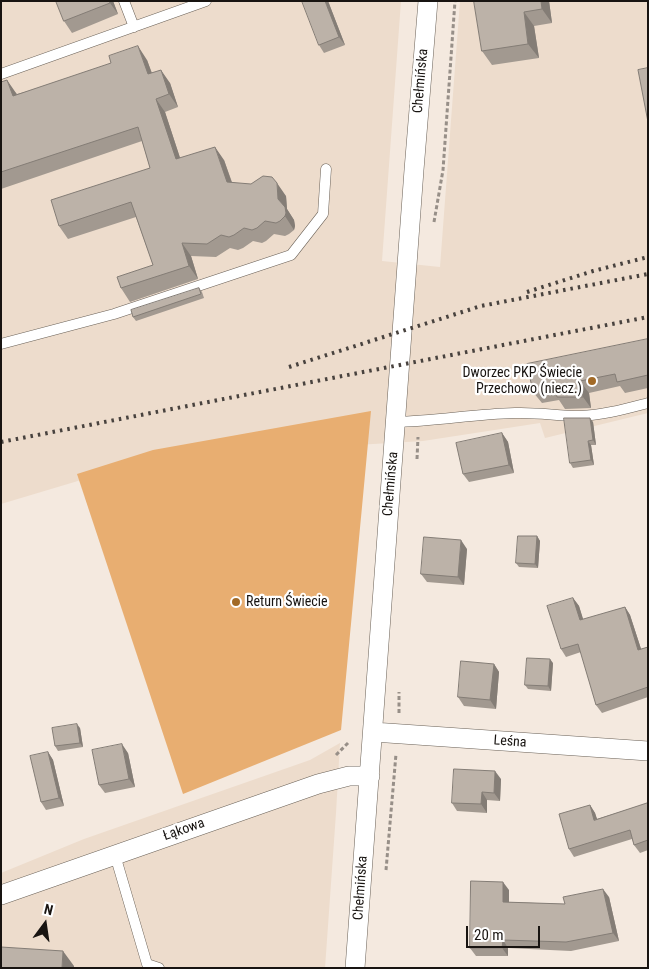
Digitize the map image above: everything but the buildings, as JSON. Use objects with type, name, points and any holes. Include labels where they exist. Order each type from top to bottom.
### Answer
[{"type":"street","name":"Chełmińska","points":[[355,968],[428,1]]},
{"type":"street","name":"Leśna","points":[[373,732],[648,750]]},
{"type":"street","name":"Łąkowa","points":[[1,895],[318,784],[349,776],[370,776]]},
{"type":"lane","points":[[124,1],[134,27]]},
{"type":"lane","points":[[1,74],[134,27],[183,5],[206,1]]},
{"type":"lane","points":[[1,344],[114,314],[291,255],[323,214],[326,169]]},
{"type":"lane","points":[[396,422],[532,412],[579,416],[602,414],[648,403]]},
{"type":"lane","points":[[114,855],[147,964],[159,968]]},
{"type":"path","points":[[433,226],[443,170],[455,1]]},
{"type":"path","points":[[417,460],[420,421]]},
{"type":"path","points":[[399,690],[399,708]]},
{"type":"path","points":[[386,880],[396,752]]},
{"type":"shaded area","points":[[1,1],[401,1],[382,261],[440,267],[460,1],[648,1],[648,413],[545,438],[540,423],[423,441],[158,457],[1,504]]},
{"type":"shaded area","name":"Return Świecie","points":[[371,411],[341,730],[183,794],[77,474],[153,450]]},
{"type":"shaded area","points":[[340,743],[325,968],[1,968],[1,873],[84,839],[310,760]]},
{"type":"railway","points":[[527,292],[593,271],[648,257]]},
{"type":"railway","points":[[289,367],[481,306],[648,274]]},
{"type":"railway","points":[[1,442],[648,317]]},
{"type":"place","name":"Dworzec PKP Świecie Przechowo (niecz.)","points":[[592,381]]},
{"type":"place","name":"Return Świecie","points":[[236,602]]}]
